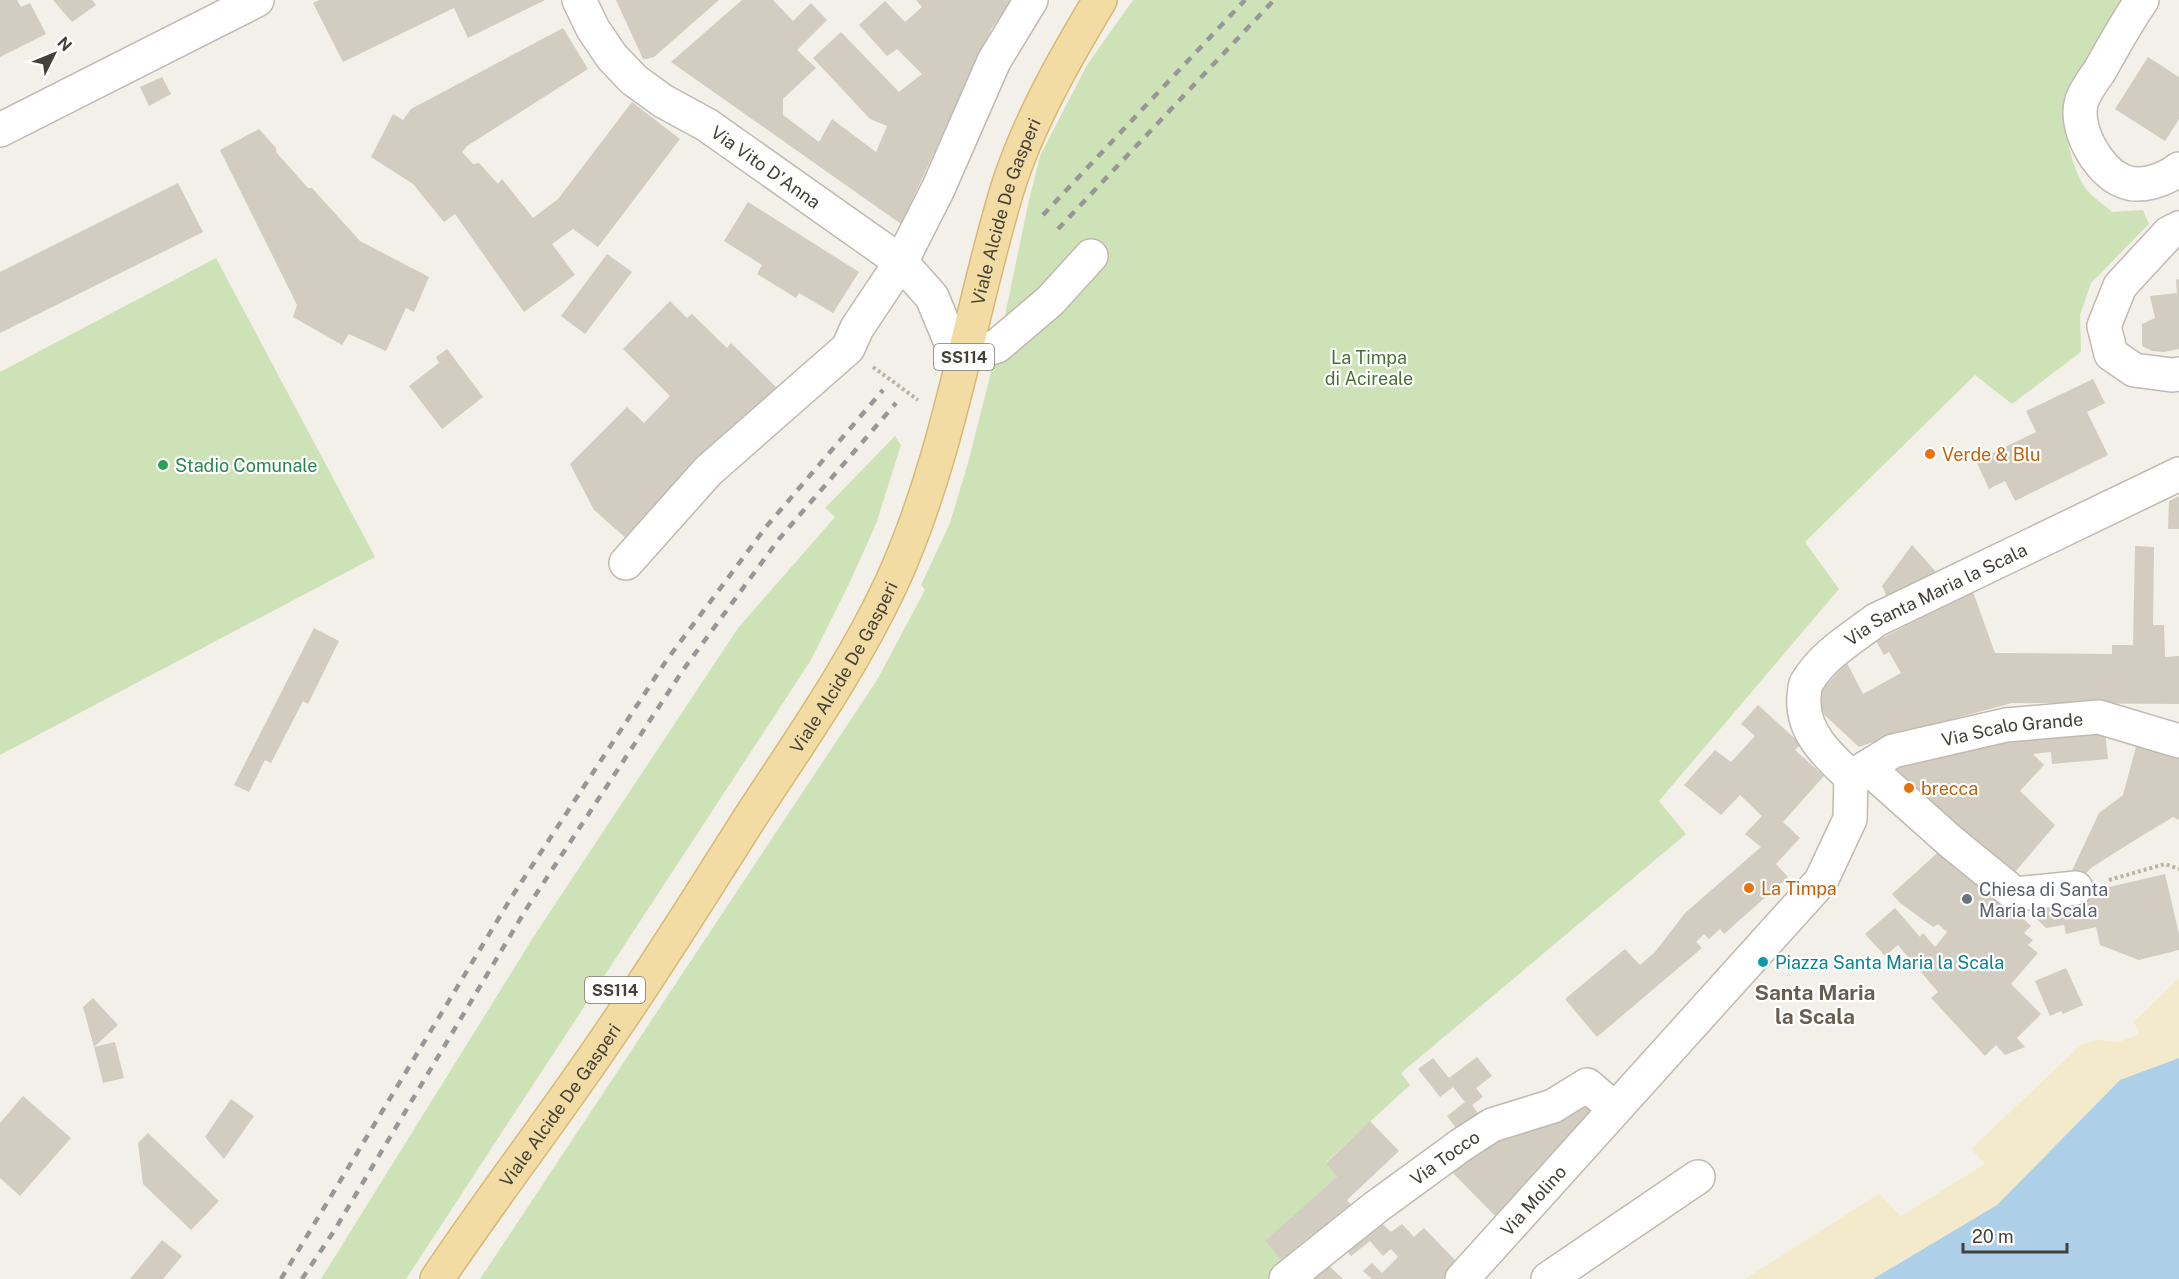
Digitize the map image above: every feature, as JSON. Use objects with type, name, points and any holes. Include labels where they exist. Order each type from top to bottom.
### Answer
[{"type":"main road","name":"Viale Alcide De Gasperi","points":[[806,714],[858,651],[893,579],[926,490],[951,411],[957,347],[990,185],[1011,132],[1049,50],[1078,0]]},
{"type":"main road","name":"Viale Alcide De Gasperi","points":[[442,1273],[614,1028],[806,714],[875,572],[900,508],[931,409],[957,347],[987,264],[1008,186],[1027,137],[1066,57],[1100,0]]},
{"type":"street","points":[[0,130],[257,0]]},
{"type":"street","name":"Via Vito D'Anna","points":[[579,0],[593,29],[612,57],[634,80],[663,101],[707,124],[901,262],[932,297],[957,347]]},
{"type":"street","points":[[626,563],[708,471],[848,348],[857,328],[901,262],[938,189],[994,61],[1031,0]]},
{"type":"street","points":[[2142,0],[2082,100],[2081,123],[2088,144],[2102,166],[2123,182],[2143,184],[2169,177],[2179,169]]},
{"type":"street","points":[[2179,228],[2169,233],[2120,286],[2104,326],[2111,354],[2134,370],[2179,374]]},
{"type":"street","points":[[957,347],[997,346],[1050,301],[1091,256]]},
{"type":"street","name":"Via Santa Maria la Scala","points":[[2076,888],[2015,894],[1859,772],[1828,755],[1813,735],[1803,711],[1805,684],[1832,652],[1876,620],[2179,474]]},
{"type":"street","points":[[2099,717],[2148,717],[2179,720]]},
{"type":"street","name":"Via Scalo Grande","points":[[1859,772],[1893,751],[2006,725],[2099,717],[2179,741]]},
{"type":"street","points":[[1610,1115],[1821,881],[1850,819],[1859,772]]},
{"type":"street","name":"Via Tocco","points":[[1286,1279],[1376,1207],[1492,1125],[1553,1106],[1587,1085],[1610,1115]]},
{"type":"street","name":"Via Molino","points":[[1462,1279],[1610,1115]]},
{"type":"street","points":[[1548,1279],[1698,1177]]},
{"type":"path","points":[[848,348],[931,409]]},
{"type":"path","points":[[2076,888],[2165,864],[2179,869]]},
{"type":"green space","name":"La Timpa di Acireale","points":[[1133,0],[2125,0],[2064,98],[2065,120],[2071,155],[2087,190],[2112,212],[2143,210],[2149,224],[2091,283],[2080,315],[2081,352],[2012,404],[1975,375],[1805,542],[1839,589],[1659,801],[1686,834],[1401,1073],[1410,1085],[1326,1162],[1337,1177],[1288,1267],[1270,1279],[480,1279],[877,680],[925,590],[921,585],[950,523],[968,463],[1003,325],[1040,156],[1087,65]]},
{"type":"green space","name":"Stadio Comunale","points":[[216,258],[375,557],[0,755],[0,372]]},
{"type":"green space","points":[[895,436],[901,445],[876,524],[811,660],[406,1279],[321,1279],[536,933],[738,628],[835,517],[825,508]]},
{"type":"sand","points":[[2179,978],[2179,1058],[2120,1080],[1997,1205],[1873,1279],[1745,1279],[1879,1194],[1901,1216],[1985,1164],[1971,1149],[2082,1044],[2099,1040],[2119,1042],[2139,1034],[2134,1022]]},
{"type":"water","points":[[2179,1058],[2179,1279],[1873,1279],[1997,1205],[2120,1080]]},
{"type":"building","points":[[0,0],[17,0],[21,7],[30,3],[46,34],[0,57]]},
{"type":"building","points":[[53,0],[92,0],[96,5],[72,22]]},
{"type":"building","points":[[319,0],[545,0],[468,38],[454,8],[343,62],[313,3]]},
{"type":"building","points":[[616,0],[719,0],[654,57],[643,59]]},
{"type":"building","points":[[742,0],[773,0],[793,21],[811,3],[827,20],[797,50],[816,68],[783,99],[783,115],[819,142],[832,119],[876,152],[887,126],[870,119],[813,58],[841,32],[899,92],[922,74],[897,49],[887,56],[859,25],[885,1],[905,22],[922,7],[916,0],[1012,0],[992,28],[901,224],[671,62]]},
{"type":"building","points":[[563,28],[588,69],[467,146],[462,152],[473,164],[479,163],[498,184],[502,179],[533,218],[558,199],[632,102],[680,139],[598,247],[573,229],[552,244],[575,275],[524,312],[455,214],[444,222],[413,184],[371,157],[393,114],[403,120],[411,109]]},
{"type":"building","points":[[2148,57],[2179,77],[2179,119],[2165,141],[2115,109]]},
{"type":"building","points":[[162,77],[171,94],[149,106],[140,87]]},
{"type":"building","points":[[259,129],[308,188],[312,188],[360,241],[429,277],[414,312],[406,308],[386,351],[349,334],[342,345],[293,317],[297,305],[220,150]]},
{"type":"building","points":[[178,183],[203,232],[0,333],[0,272]]},
{"type":"building","points":[[748,202],[859,272],[833,313],[799,293],[796,298],[757,274],[762,265],[724,241]]},
{"type":"building","points":[[607,254],[632,272],[585,334],[561,316]]},
{"type":"building","points":[[2179,279],[2179,349],[2164,352],[2152,351],[2142,346],[2142,324],[2155,318],[2150,296],[2177,293],[2176,280]]},
{"type":"building","points":[[670,301],[687,318],[692,314],[727,348],[731,343],[777,388],[627,539],[594,510],[570,464],[627,407],[644,423],[670,396],[623,349]]},
{"type":"building","points":[[447,349],[483,397],[442,429],[409,386],[439,363],[436,357]]},
{"type":"building","points":[[2093,379],[2105,403],[2087,412],[2108,455],[2015,501],[2005,481],[1989,489],[1976,461],[2036,432],[2026,411]]},
{"type":"building","points":[[2179,496],[2179,529],[2168,529],[2169,501]]},
{"type":"building","points":[[1912,545],[1937,573],[1888,599],[1882,586]]},
{"type":"building","points":[[2135,546],[2154,547],[2153,625],[2164,625],[2165,657],[2179,656],[2179,704],[2012,703],[1893,735],[1859,747],[1819,710],[1818,694],[1847,663],[1863,694],[1901,673],[1889,652],[1884,655],[1876,641],[1973,592],[1995,653],[2112,654],[2112,645],[2133,645]]},
{"type":"building","points":[[314,628],[339,641],[308,704],[303,701],[271,763],[265,760],[249,792],[234,785]]},
{"type":"building","points":[[1758,705],[1801,744],[1795,750],[1824,776],[1783,822],[1800,838],[1776,864],[1788,877],[1724,934],[1720,929],[1709,939],[1704,934],[1696,942],[1702,948],[1597,1037],[1565,999],[1625,949],[1640,965],[1655,952],[1685,913],[1761,847],[1745,834],[1762,816],[1740,795],[1721,815],[1684,785],[1715,750],[1731,762],[1755,736],[1741,724]]},
{"type":"building","points":[[2105,731],[2108,759],[2052,764],[2051,752],[2033,754],[2044,765],[2020,791],[2055,825],[2009,879],[1890,777],[1900,765],[1954,744]]},
{"type":"building","points":[[2137,743],[2179,758],[2179,820],[2173,817],[2127,845],[2091,868],[2077,883],[2070,875],[2099,813],[2123,795]]},
{"type":"building","points":[[1945,846],[2031,926],[2024,933],[2033,940],[2028,945],[2038,953],[2011,984],[2041,1014],[2017,1038],[2025,1047],[2005,1055],[1996,1045],[1985,1056],[1931,998],[1938,992],[1898,945],[1885,956],[1865,934],[1895,908],[1920,937],[1923,933],[1935,947],[1947,932],[1938,924],[1933,927],[1900,903],[1892,894]]},
{"type":"building","points":[[2165,874],[2179,934],[2179,950],[2139,960],[2100,945],[2096,927],[2066,934],[2064,925],[2046,928],[2035,917],[2032,905]]},
{"type":"building","points":[[2066,968],[2083,1005],[2063,1014],[2061,1011],[2050,1016],[2035,981]]},
{"type":"building","points":[[93,998],[118,1025],[94,1047],[83,1007]]},
{"type":"building","points":[[115,1042],[124,1078],[103,1083],[94,1047]]},
{"type":"building","points":[[1477,1057],[1492,1076],[1476,1088],[1483,1097],[1472,1105],[1483,1120],[1462,1136],[1447,1116],[1465,1102],[1453,1087],[1440,1097],[1418,1069],[1433,1058],[1449,1078]]},
{"type":"building","points":[[23,1096],[71,1138],[20,1196],[0,1178],[0,1123]]},
{"type":"building","points":[[1582,1098],[1595,1112],[1500,1221],[1451,1171],[1492,1139]]},
{"type":"building","points":[[231,1099],[254,1116],[224,1159],[205,1137]]},
{"type":"building","points":[[1370,1121],[1399,1151],[1347,1200],[1355,1209],[1288,1267],[1265,1241],[1337,1177],[1326,1163]]},
{"type":"building","points":[[148,1133],[219,1201],[191,1230],[143,1184],[138,1143]]},
{"type":"building","points":[[1379,1221],[1391,1232],[1402,1224],[1414,1237],[1424,1228],[1458,1263],[1443,1279],[1372,1279],[1363,1271],[1372,1263],[1382,1273],[1398,1257],[1391,1249],[1383,1256],[1370,1241],[1351,1256],[1345,1249]]},
{"type":"building","points":[[162,1240],[182,1256],[163,1279],[130,1279]]},
{"type":"building","points":[[1327,1264],[1343,1279],[1308,1279]]},
{"type":"railway","points":[[1043,215],[1245,0]]},
{"type":"railway","points":[[1058,229],[1274,0]]},
{"type":"railway","points":[[281,1279],[511,898],[666,661],[766,527],[883,390]]},
{"type":"railway","points":[[302,1279],[334,1231],[525,911],[683,670],[779,539],[896,403]]},
{"type":"place","name":"Verde & Blu","points":[[1930,454]]},
{"type":"place","name":"Stadio Comunale","points":[[163,465]]},
{"type":"place","name":"brecca","points":[[1909,788]]},
{"type":"place","name":"La Timpa","points":[[1749,888]]},
{"type":"place","name":"Chiesa di Santa Maria la Scala","points":[[1967,899]]},
{"type":"place","name":"Piazza Santa Maria la Scala","points":[[1763,962]]},
{"type":"district","name":"Santa Maria la Scala","points":[[1815,1004]]}]
